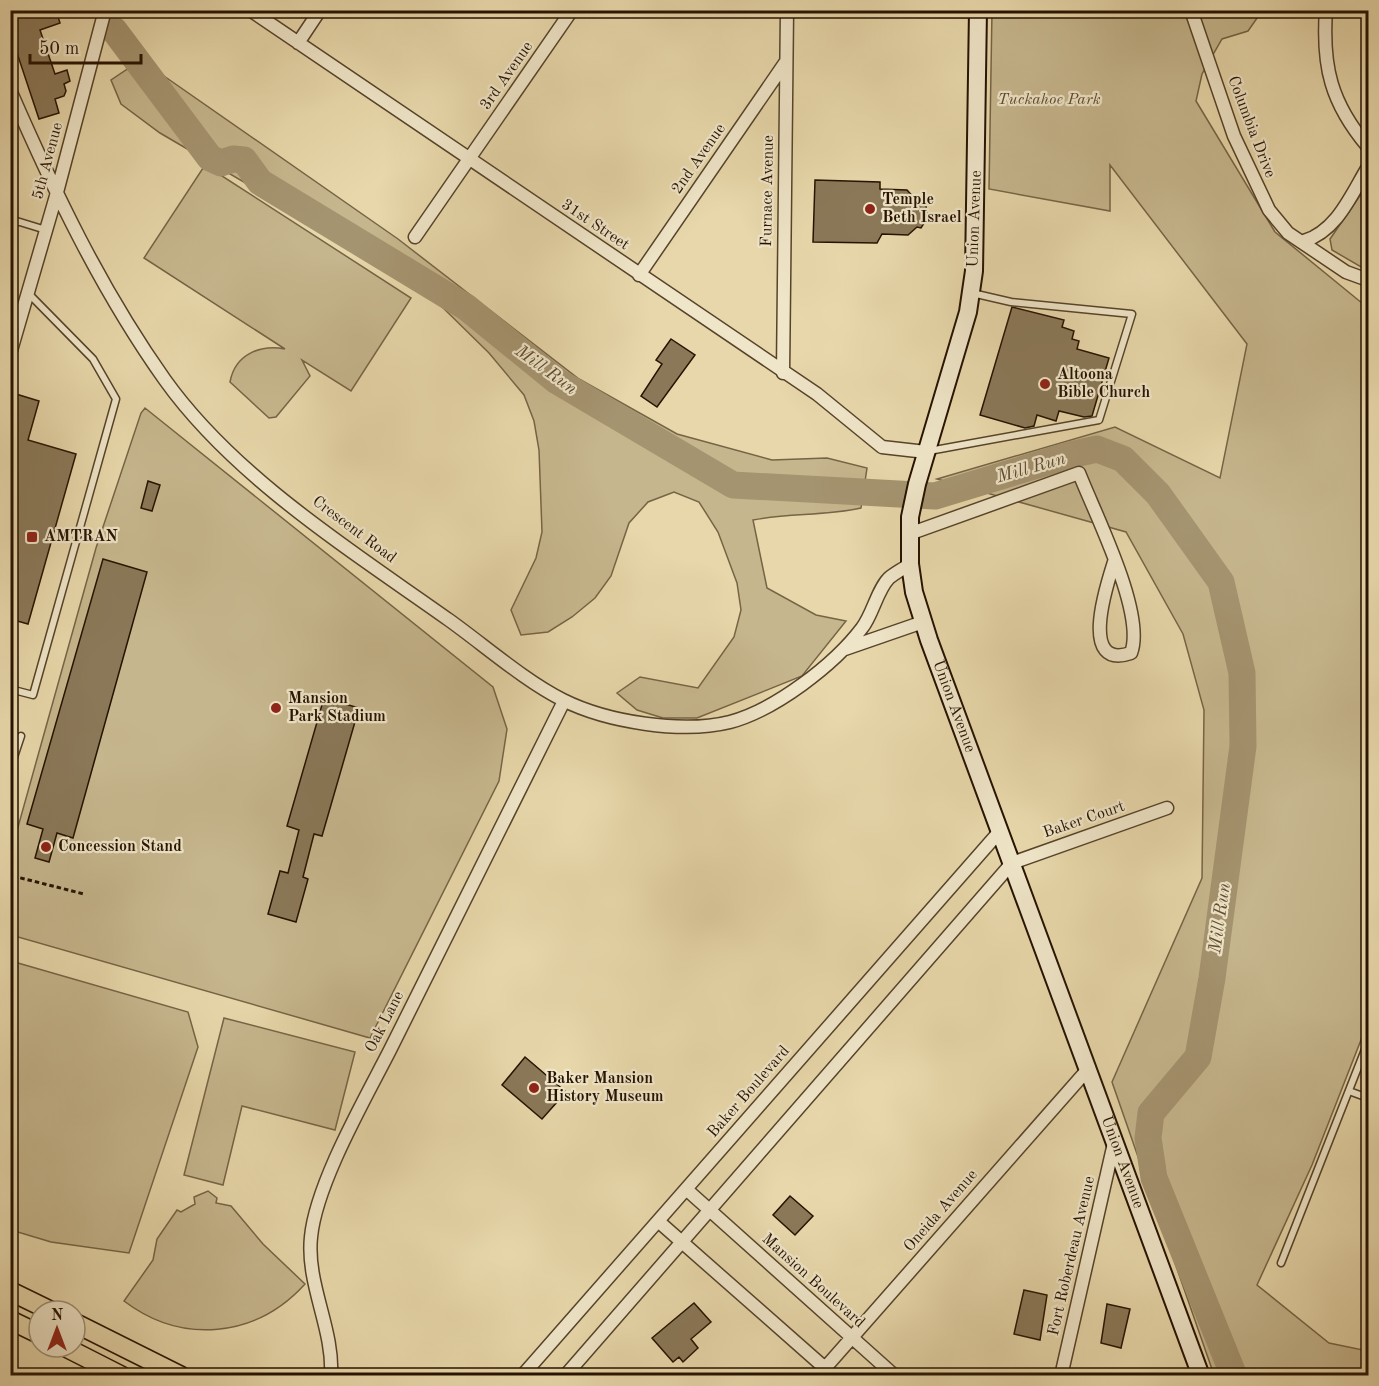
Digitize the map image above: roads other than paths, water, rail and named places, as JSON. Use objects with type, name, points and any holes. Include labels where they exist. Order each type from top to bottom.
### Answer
[{"type":"main road","name":"Union Avenue","points":[[978,11],[977,187],[971,292],[912,504],[909,534],[914,591],[923,622],[1201,1376]]},
{"type":"main road","points":[[10,1291],[27,1299]]},
{"type":"main road","points":[[10,1320],[27,1328]]},
{"type":"main road","points":[[87,1329],[181,1376]]},
{"type":"main road","points":[[87,1358],[122,1376]]},
{"type":"street","name":"5th Avenue","points":[[10,354],[56,196],[105,10]]},
{"type":"street","name":"31st Street","points":[[249,10],[817,394],[882,447],[926,452]]},
{"type":"street","points":[[298,43],[320,10]]},
{"type":"street","name":"3rd Avenue","points":[[415,237],[572,10]]},
{"type":"street","name":"Furnace Avenue","points":[[783,373],[788,10]]},
{"type":"street","points":[[850,10],[978,11]]},
{"type":"street","name":"Columbia Drive","points":[[1191,10],[1234,136],[1251,177],[1269,210],[1288,233],[1304,241],[1346,272],[1368,279]]},
{"type":"street","points":[[1326,10],[1324,45],[1333,93],[1344,115],[1368,147]]},
{"type":"street","name":"2nd Avenue","points":[[639,275],[786,62]]},
{"type":"street","name":"Crescent Road","points":[[10,90],[56,196],[119,311],[166,382],[218,440],[278,493],[352,550],[564,701],[616,718],[647,723],[704,726],[727,723],[771,705],[840,651],[864,626],[886,580],[910,564]]},
{"type":"street","points":[[1304,241],[1318,237],[1332,226],[1368,167]]},
{"type":"street","points":[[909,534],[1079,473],[1130,601],[1134,623],[1134,643],[1131,653],[1120,657],[1109,653],[1102,645],[1100,628],[1101,602],[1114,562]]},
{"type":"street","name":"Crescent Road","points":[[840,651],[923,622]]},
{"type":"street","name":"Oak Lane","points":[[331,1376],[333,1353],[312,1262],[311,1238],[328,1180],[360,1110],[564,701]]},
{"type":"street","name":"Baker Court","points":[[1012,862],[1167,808]]},
{"type":"street","name":"Baker Boulevard","points":[[522,1376],[1000,831]]},
{"type":"street","points":[[565,1376],[1012,862]]},
{"type":"street","name":"Oneida Avenue","points":[[826,1373],[851,1338],[1089,1068]]},
{"type":"street","name":"Fort Roberdeau Avenue","points":[[1061,1376],[1114,1143]]},
{"type":"street","name":"Mansion Boulevard","points":[[686,1189],[895,1376]]},
{"type":"street","points":[[658,1221],[826,1373]]},
{"type":"lane","points":[[10,234],[13,220],[46,230]]},
{"type":"lane","points":[[926,452],[1100,420],[1132,314],[1011,302],[971,292]]},
{"type":"lane","points":[[10,689],[33,695],[116,399],[93,359],[28,293]]},
{"type":"lane","points":[[10,769],[21,736]]},
{"type":"lane","points":[[1281,1263],[1349,1091],[1367,1052],[1368,1042]]},
{"type":"lane","points":[[1349,1091],[1368,1098]]},
{"type":"waterway","name":"Mill Run","points":[[114,30],[210,158],[221,163],[233,159],[244,160],[260,182],[466,307],[557,381],[733,485],[935,496],[1097,449],[1123,459],[1158,494],[1221,582],[1242,673],[1243,746],[1212,978],[1198,1057],[1151,1113],[1148,1138],[1154,1178],[1234,1376]]},
{"type":"place","name":"Temple Beth Israel","points":[[870,209]]},
{"type":"place","name":"Altoona Bible Church","points":[[1045,384]]},
{"type":"place","name":"AMTRAN","points":[[32,537]]},
{"type":"place","name":"Mansion Park Stadium","points":[[276,708]]},
{"type":"place","name":"Concession Stand","points":[[46,847]]},
{"type":"place","name":"Baker Mansion History Museum","points":[[534,1088]]},
{"type":"park label","name":"Tuckahoe Park","points":[[1049,100]]}]
